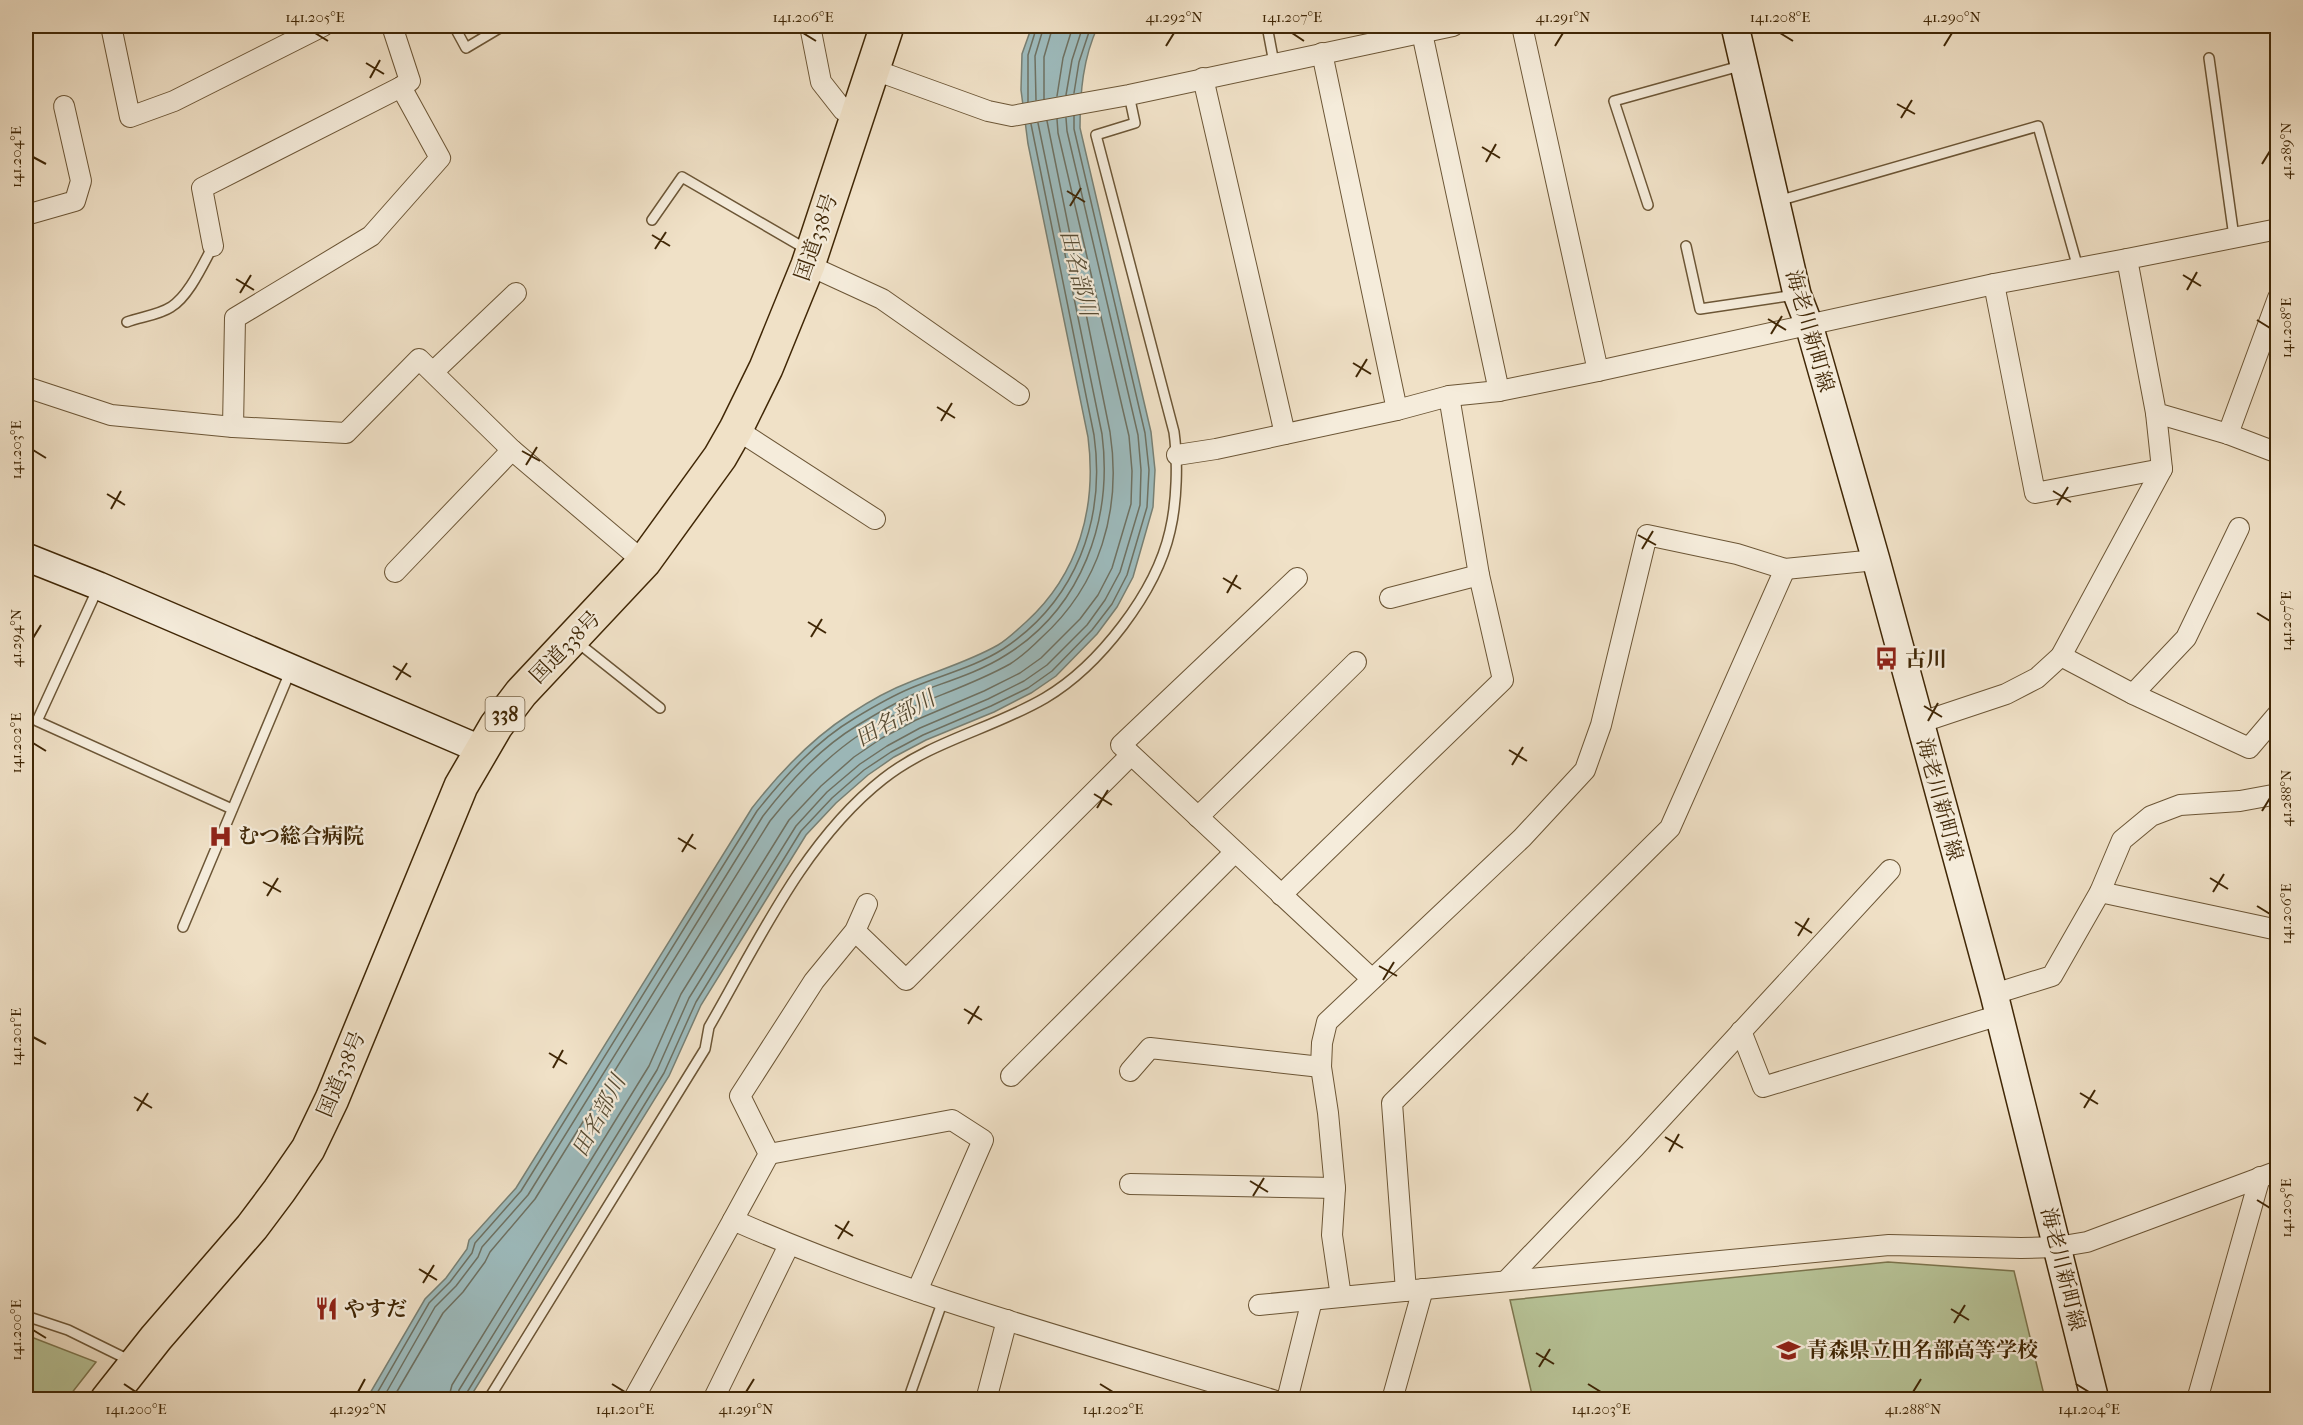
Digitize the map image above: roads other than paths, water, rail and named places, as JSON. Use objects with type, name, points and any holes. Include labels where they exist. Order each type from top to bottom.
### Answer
[{"type":"highway","name":"国道338号","points":[[107,1400],[252,1227],[308,1149],[332,1099],[461,786],[496,726],[521,693],[644,562],[720,457],[736,429],[766,368],[809,258],[887,26]]},
{"type":"main road","name":"海老川新町線","points":[[1735,26],[1797,294],[1809,325],[1876,560],[1997,1005],[2095,1400]]},
{"type":"main road","points":[[26,557],[482,750]]},
{"type":"street","points":[[111,26],[130,117],[174,101],[323,26]]},
{"type":"street","points":[[213,246],[202,188],[410,81],[392,26]]},
{"type":"street","points":[[810,26],[821,81],[843,110],[856,118]]},
{"type":"street","points":[[872,69],[988,111],[1012,116],[1121,96],[1453,26]]},
{"type":"street","points":[[1522,26],[1598,371]]},
{"type":"street","points":[[1428,30],[1499,391]]},
{"type":"street","points":[[1322,53],[1397,410]]},
{"type":"street","points":[[1203,78],[1285,434]]},
{"type":"street","points":[[233,428],[235,318],[371,236],[440,158],[401,87]]},
{"type":"street","points":[[26,215],[75,201],[81,181],[64,106]]},
{"type":"street","points":[[1178,455],[1397,410],[1449,396],[1499,391],[1994,284],[2277,229]]},
{"type":"street","points":[[809,258],[882,299],[1019,395]]},
{"type":"street","points":[[1919,723],[2006,694],[2037,678],[2061,656],[2162,469],[2156,413],[2127,259]]},
{"type":"street","points":[[1994,284],[2035,493],[2162,469]]},
{"type":"street","points":[[433,372],[516,293]]},
{"type":"street","points":[[2228,434],[2273,327],[2277,298]]},
{"type":"street","points":[[26,387],[111,415],[233,428],[346,433],[418,359],[512,450],[644,562]]},
{"type":"street","points":[[1281,895],[1503,680],[1479,575],[1449,396]]},
{"type":"street","points":[[2156,413],[2228,434],[2277,453]]},
{"type":"street","points":[[736,429],[875,519]]},
{"type":"street","points":[[395,572],[512,450]]},
{"type":"street","points":[[2133,694],[2186,638],[2239,528]]},
{"type":"street","points":[[1341,1297],[1332,1235],[1335,1188],[1321,1066],[1322,1043],[1327,1022],[1522,838],[1585,770],[1600,725],[1647,536],[1737,554],[1785,569],[1876,560]]},
{"type":"street","points":[[1392,1400],[1414,1290],[1392,1103],[1670,828],[1785,569]]},
{"type":"street","points":[[1390,598],[1479,575]]},
{"type":"street","points":[[1297,578],[1121,745],[1372,979]]},
{"type":"street","points":[[2061,656],[2133,694],[2249,748],[2277,714]]},
{"type":"street","points":[[1198,817],[1356,662]]},
{"type":"street","points":[[855,931],[906,980],[1131,755]]},
{"type":"street","points":[[1741,1031],[1763,1087],[1997,1005],[2052,976],[2100,892],[2122,840],[2151,816],[2180,805],[2240,801],[2277,795]]},
{"type":"street","points":[[1011,1076],[1235,852]]},
{"type":"street","points":[[1506,1281],[1634,1148],[1890,870]]},
{"type":"street","points":[[2100,892],[2277,930]]},
{"type":"street","points":[[769,1154],[740,1096],[814,981],[855,931],[867,904]]},
{"type":"street","points":[[1130,1071],[1150,1048],[1321,1066]]},
{"type":"street","points":[[769,1154],[952,1120],[982,1140],[917,1292]]},
{"type":"street","points":[[633,1400],[769,1154]]},
{"type":"street","points":[[1258,1305],[1889,1245],[2057,1247],[2087,1242],[2269,1174]]},
{"type":"street","points":[[2197,1400],[2269,1174]]},
{"type":"street","points":[[1130,1184],[1335,1188]]},
{"type":"street","points":[[733,1220],[789,1245],[917,1292],[1273,1400]]},
{"type":"street","points":[[713,1400],[789,1245]]},
{"type":"street","points":[[1287,1400],[1312,1300]]},
{"type":"street","points":[[986,1400],[1007,1320]]},
{"type":"lane","points":[[454,26],[466,48],[503,26]]},
{"type":"lane","points":[[1267,26],[1274,63]]},
{"type":"lane","points":[[2209,58],[2234,237]]},
{"type":"lane","points":[[1648,205],[1614,101],[1743,65]]},
{"type":"lane","points":[[488,1400],[705,1049],[709,1027],[793,882],[832,826],[882,779],[922,753],[1045,698],[1083,669],[1113,640],[1158,569],[1171,531],[1178,455],[1174,432],[1096,135],[1135,123],[1121,96]]},
{"type":"lane","points":[[1775,201],[2038,126],[2078,268]]},
{"type":"lane","points":[[652,220],[682,177],[809,258]]},
{"type":"lane","points":[[127,322],[171,308],[193,281],[213,246]]},
{"type":"lane","points":[[1686,246],[1700,309],[1797,294]]},
{"type":"lane","points":[[99,586],[37,721],[232,809]]},
{"type":"lane","points":[[573,638],[660,708]]},
{"type":"lane","points":[[183,927],[292,668]]},
{"type":"lane","points":[[908,1400],[944,1300]]},
{"type":"lane","points":[[26,1316],[68,1330],[136,1364]]},
{"type":"water","name":"田名部川","points":[[1032,26],[1098,26],[1083,76],[1080,128],[1151,432],[1155,470],[1153,507],[1133,577],[1117,607],[1097,634],[1056,676],[1031,693],[994,712],[926,740],[894,757],[868,775],[836,803],[806,835],[701,1005],[669,1076],[469,1399],[366,1400],[425,1299],[446,1278],[467,1249],[469,1240],[516,1188],[752,808],[809,745],[857,710],[879,696],[977,656],[1005,640],[1044,603],[1059,583],[1071,561],[1086,514],[1090,489],[1090,463],[1088,437],[1028,144],[1021,90],[1022,54]]},
{"type":"place","name":"古川","points":[[1887,659]]},
{"type":"place","name":"むつ総合病院","points":[[220,836]]},
{"type":"place","name":"やすだ","points":[[326,1309]]},
{"type":"place","name":"青森県立田名部高等学校","points":[[1789,1350]]}]
